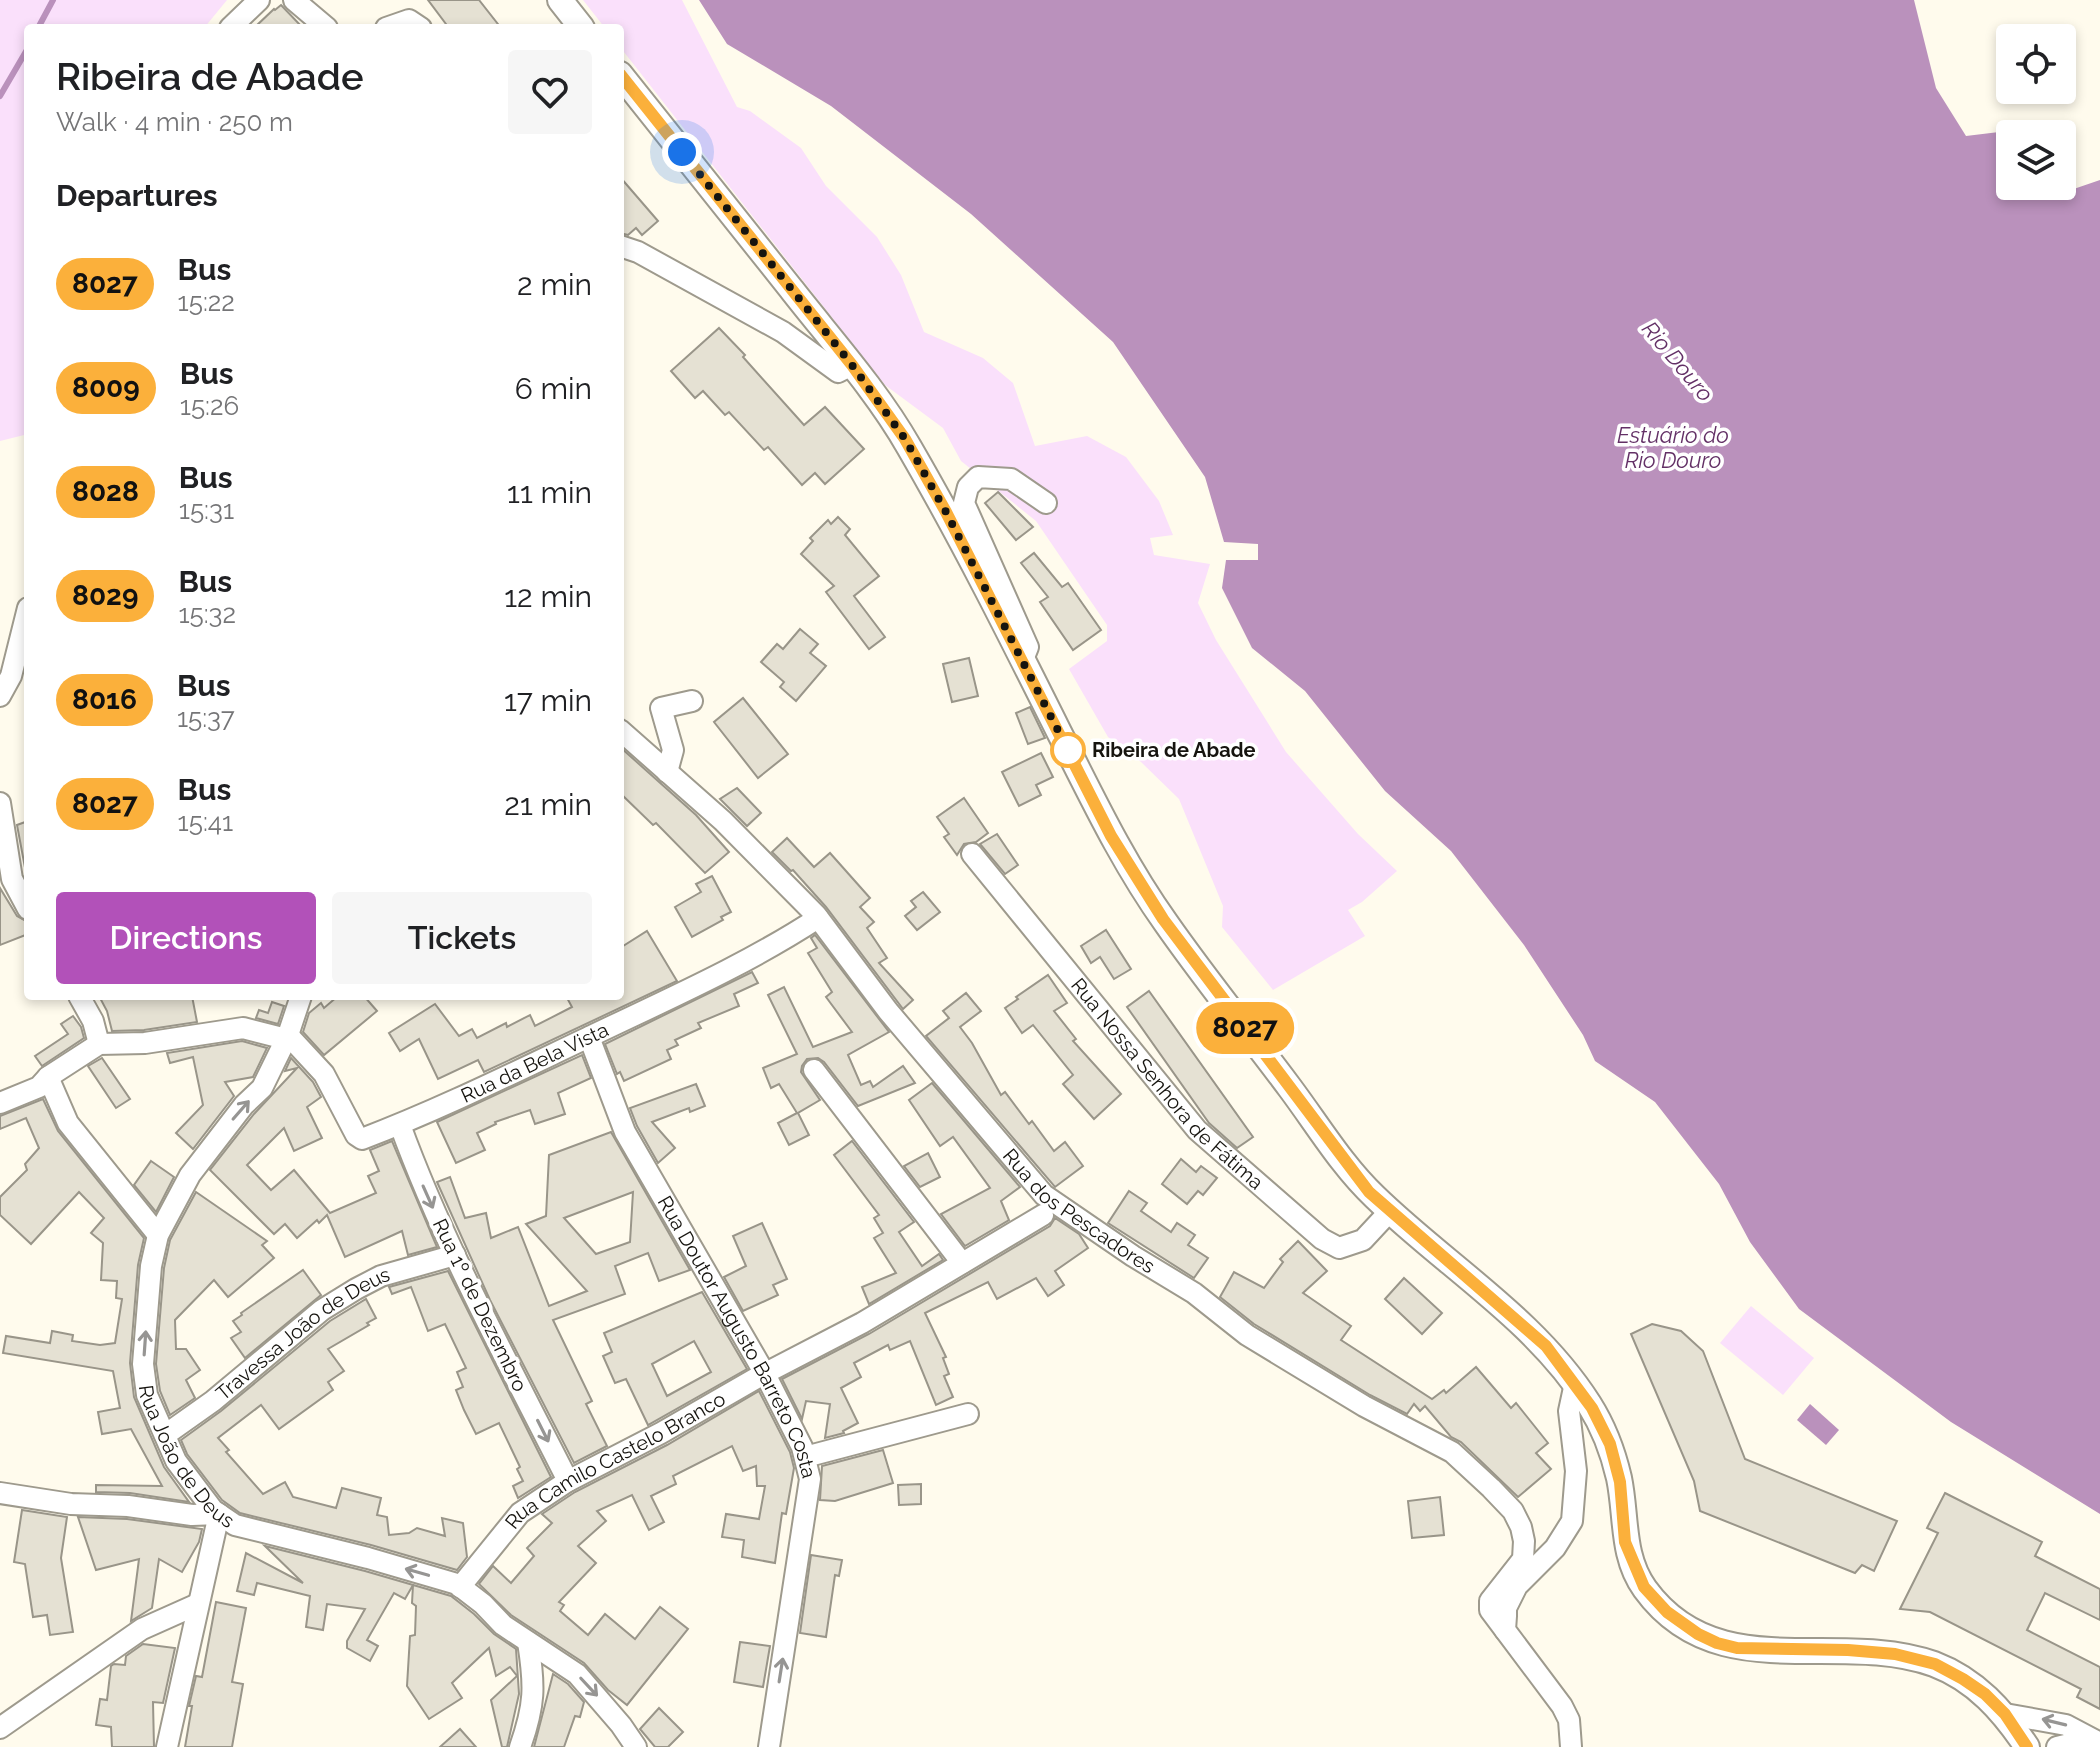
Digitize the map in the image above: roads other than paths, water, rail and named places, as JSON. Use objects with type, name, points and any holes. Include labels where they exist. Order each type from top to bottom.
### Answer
[{"type":"main road","points":[[560,0],[579,24]]},
{"type":"main road","points":[[624,79],[852,365],[905,439],[1023,660],[1111,836],[1163,919],[1359,1180],[1390,1211],[1546,1346],[1592,1408],[1610,1444],[1620,1482],[1625,1542],[1644,1587],[1667,1612],[1698,1634],[1737,1648],[1848,1650],[1895,1654],[1935,1664],[1974,1686],[2005,1714],[2027,1747]]},
{"type":"street","points":[[234,24],[259,0]]},
{"type":"street","points":[[294,0],[322,24]]},
{"type":"street","points":[[624,247],[638,252],[783,332],[838,372],[852,365]]},
{"type":"street","points":[[1023,660],[1028,647],[964,503],[968,487],[978,477],[1011,479],[1046,503]]},
{"type":"street","points":[[0,696],[11,676],[24,630]]},
{"type":"street","points":[[667,772],[673,750],[661,708],[692,701]]},
{"type":"street","name":"Rua dos Pescadores","points":[[624,734],[723,821],[818,918],[888,1011],[1044,1195],[1194,1293],[1247,1335],[1364,1406],[1452,1452],[1513,1511],[1524,1541],[1523,1559],[1490,1601],[1490,1610],[1505,1630]]},
{"type":"street","points":[[0,803],[12,879],[24,902]]},
{"type":"street","name":"Rua Nossa Senhora de Fátima","points":[[972,854],[1197,1130],[1322,1239],[1339,1248],[1363,1240],[1390,1211]]},
{"type":"street","name":"Rua da Bela Vista","points":[[287,1037],[324,1074],[356,1135],[362,1139],[427,1115],[744,962],[818,918]]},
{"type":"street","points":[[81,1000],[93,1021],[99,1044]]},
{"type":"street","name":"Rua João de Deus","points":[[300,1000],[287,1037],[262,1088],[244,1105],[190,1175],[158,1235],[151,1266],[143,1364],[147,1395],[176,1461],[213,1510],[235,1525],[368,1558],[460,1587],[483,1604],[503,1625],[577,1674],[636,1747]]},
{"type":"street","points":[[0,1103],[39,1087],[48,1077],[99,1044],[145,1043],[243,1028],[287,1037]]},
{"type":"street","name":"Rua Doutor Augusto Barreto Costa","points":[[589,1037],[625,1132],[765,1374],[805,1457],[810,1479],[769,1747]]},
{"type":"street","points":[[814,1070],[962,1263]]},
{"type":"street","points":[[48,1077],[68,1123],[158,1235]]},
{"type":"street","name":"Rua 1º de Dezembro","points":[[400,1125],[424,1190],[568,1481]]},
{"type":"street","name":"Rua Camilo Castelo Branco","points":[[460,1587],[520,1513],[568,1481],[862,1323],[1043,1215]]},
{"type":"street","name":"Travessa João de Deus","points":[[165,1435],[213,1401],[322,1310],[381,1276],[455,1255]]},
{"type":"street","points":[[1571,1747],[1569,1720],[1562,1706],[1505,1630],[1506,1608],[1517,1586],[1555,1548],[1572,1521],[1576,1471],[1569,1411],[1575,1383]]},
{"type":"street","points":[[805,1457],[968,1414]]},
{"type":"street","points":[[0,1493],[71,1504],[128,1506],[192,1515],[219,1514],[167,1747]]},
{"type":"street","points":[[0,1728],[142,1629],[198,1604]]},
{"type":"street","points":[[520,1747],[535,1685],[528,1642]]},
{"type":"street","points":[[2005,1714],[2066,1725],[2100,1743]]},
{"type":"street","points":[[2057,1747],[2078,1742],[2100,1743]]},
{"type":"water","name":"Estuário do Rio Douro","points":[[699,0],[1914,0],[1936,88],[1966,136],[1996,132],[1996,200],[2076,200],[2076,188],[2100,180],[2100,1514],[1951,1422],[1799,1309],[1750,1242],[1719,1184],[1655,1102],[1595,1061],[1583,1035],[1524,945],[1451,851],[1385,791],[1305,691],[1252,648],[1222,588],[1226,560],[1258,560],[1258,544],[1224,542],[1205,477],[1113,342],[971,214],[831,106],[727,44]]},
{"type":"water","points":[[1810,1404],[1839,1430],[1826,1445],[1797,1420]]},
{"type":"waterway","name":"Ribeira de Abade","points":[[40,24],[53,0]]},
{"type":"waterway","name":"Ribeira de Abade","points":[[0,96],[24,55]]},
{"type":"place","name":"Ribeira de Abade","points":[[1068,750]]},
{"type":"water label","name":"Rio Douro","points":[[1678,361]]}]
